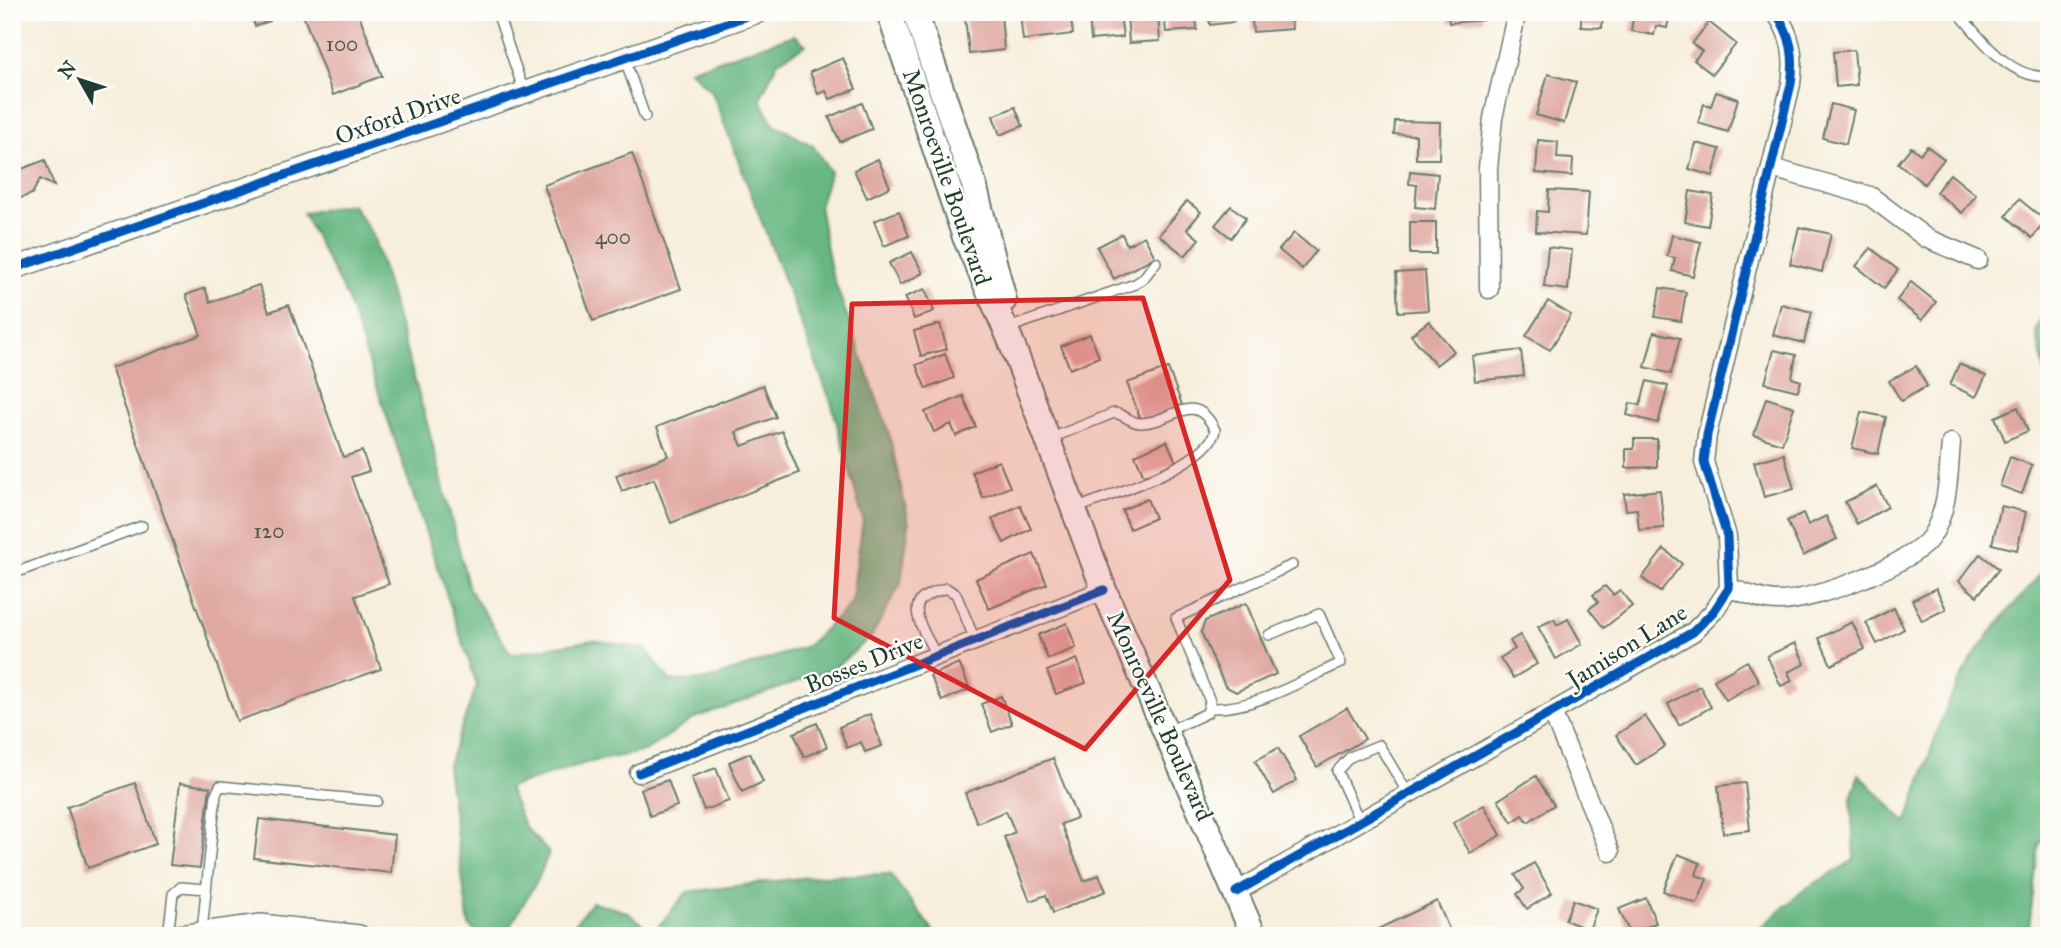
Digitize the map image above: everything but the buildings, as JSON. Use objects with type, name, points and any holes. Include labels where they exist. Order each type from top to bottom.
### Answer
[{"type":"main road","name":"Monroeville Boulevard","points":[[889,12],[965,237],[1009,334],[1104,590],[1254,936]]},
{"type":"main road","name":"Monroeville Boulevard","points":[[915,12],[974,185],[1003,296],[1009,334]]},
{"type":"street","name":"Oxford Drive","points":[[12,269],[51,258],[758,12]]},
{"type":"street","points":[[1489,289],[1488,168],[1493,118],[1517,12]]},
{"type":"street","points":[[1775,12],[1790,39],[1793,67],[1772,168],[1707,435],[1704,462],[1727,536],[1729,588],[1778,602],[1821,596],[1889,566],[1930,538],[1947,496],[1951,443]]},
{"type":"street","points":[[1772,168],[1870,197],[1927,238],[1978,260]]},
{"type":"street","name":"Oxford Drive","points":[[12,278],[51,258]]},
{"type":"street","name":"Jamison Lane","points":[[1237,892],[1693,632],[1714,611],[1729,588]]},
{"type":"street","name":"Bosses Drive","points":[[639,773],[1104,590]]},
{"type":"street","points":[[1553,713],[1610,852]]},
{"type":"street","points":[[179,936],[261,925],[359,936]]},
{"type":"lane","points":[[497,12],[524,92]]},
{"type":"lane","points":[[1958,12],[1993,53],[2023,71],[2049,76]]},
{"type":"lane","points":[[624,57],[645,117]]},
{"type":"lane","points":[[1009,334],[1135,284],[1143,279],[1156,262]]},
{"type":"lane","points":[[1047,440],[1114,414],[1142,423],[1189,408],[1196,409],[1210,419],[1214,434],[1194,457],[1074,509]]},
{"type":"lane","points":[[12,574],[142,526]]},
{"type":"lane","points":[[1210,708],[1204,681],[1176,618],[1292,565]]},
{"type":"lane","points":[[936,654],[919,618],[918,607],[924,597],[946,588],[956,594],[975,640]]},
{"type":"lane","points":[[1166,731],[1202,716],[1210,708],[1250,703],[1341,663],[1319,614],[1269,635]]},
{"type":"lane","points":[[1360,822],[1337,771],[1350,757],[1379,745],[1409,795]]},
{"type":"lane","points":[[202,931],[216,794],[220,786],[377,802]]},
{"type":"lane","points":[[168,936],[173,894],[181,887],[206,889]]},
{"type":"highlighted area","points":[[1143,298],[1230,580],[1085,749],[834,618],[852,304]]},
{"type":"green space","points":[[794,35],[806,45],[778,61],[760,99],[773,123],[813,146],[830,172],[819,206],[831,271],[889,433],[909,523],[901,583],[871,637],[833,669],[695,718],[645,751],[586,763],[508,788],[525,827],[549,853],[538,879],[504,936],[480,936],[469,926],[447,767],[477,685],[347,298],[303,213],[352,204],[373,235],[429,430],[469,589],[511,654],[593,640],[646,649],[670,681],[706,680],[807,646],[851,604],[863,520],[832,405],[712,92],[689,70]]},
{"type":"green space","points":[[2049,301],[2049,391],[2036,331]]},
{"type":"green space","points":[[2049,564],[2049,833],[2039,845],[2028,936],[1751,936],[1805,889],[1854,860],[1851,799],[1859,774],[1906,823],[1938,728],[1963,674],[1992,631]]},
{"type":"green space","points":[[890,874],[937,936],[565,936],[592,902],[627,912],[653,933],[687,892],[817,876]]},
{"type":"cycle path","points":[[12,269],[758,12]]},
{"type":"cycle path","points":[[1236,892],[1693,632],[1714,611],[1729,588],[1727,536],[1704,462],[1707,435],[1791,84],[1791,46],[1775,12]]},
{"type":"cycle path","points":[[639,773],[1104,590]]}]
